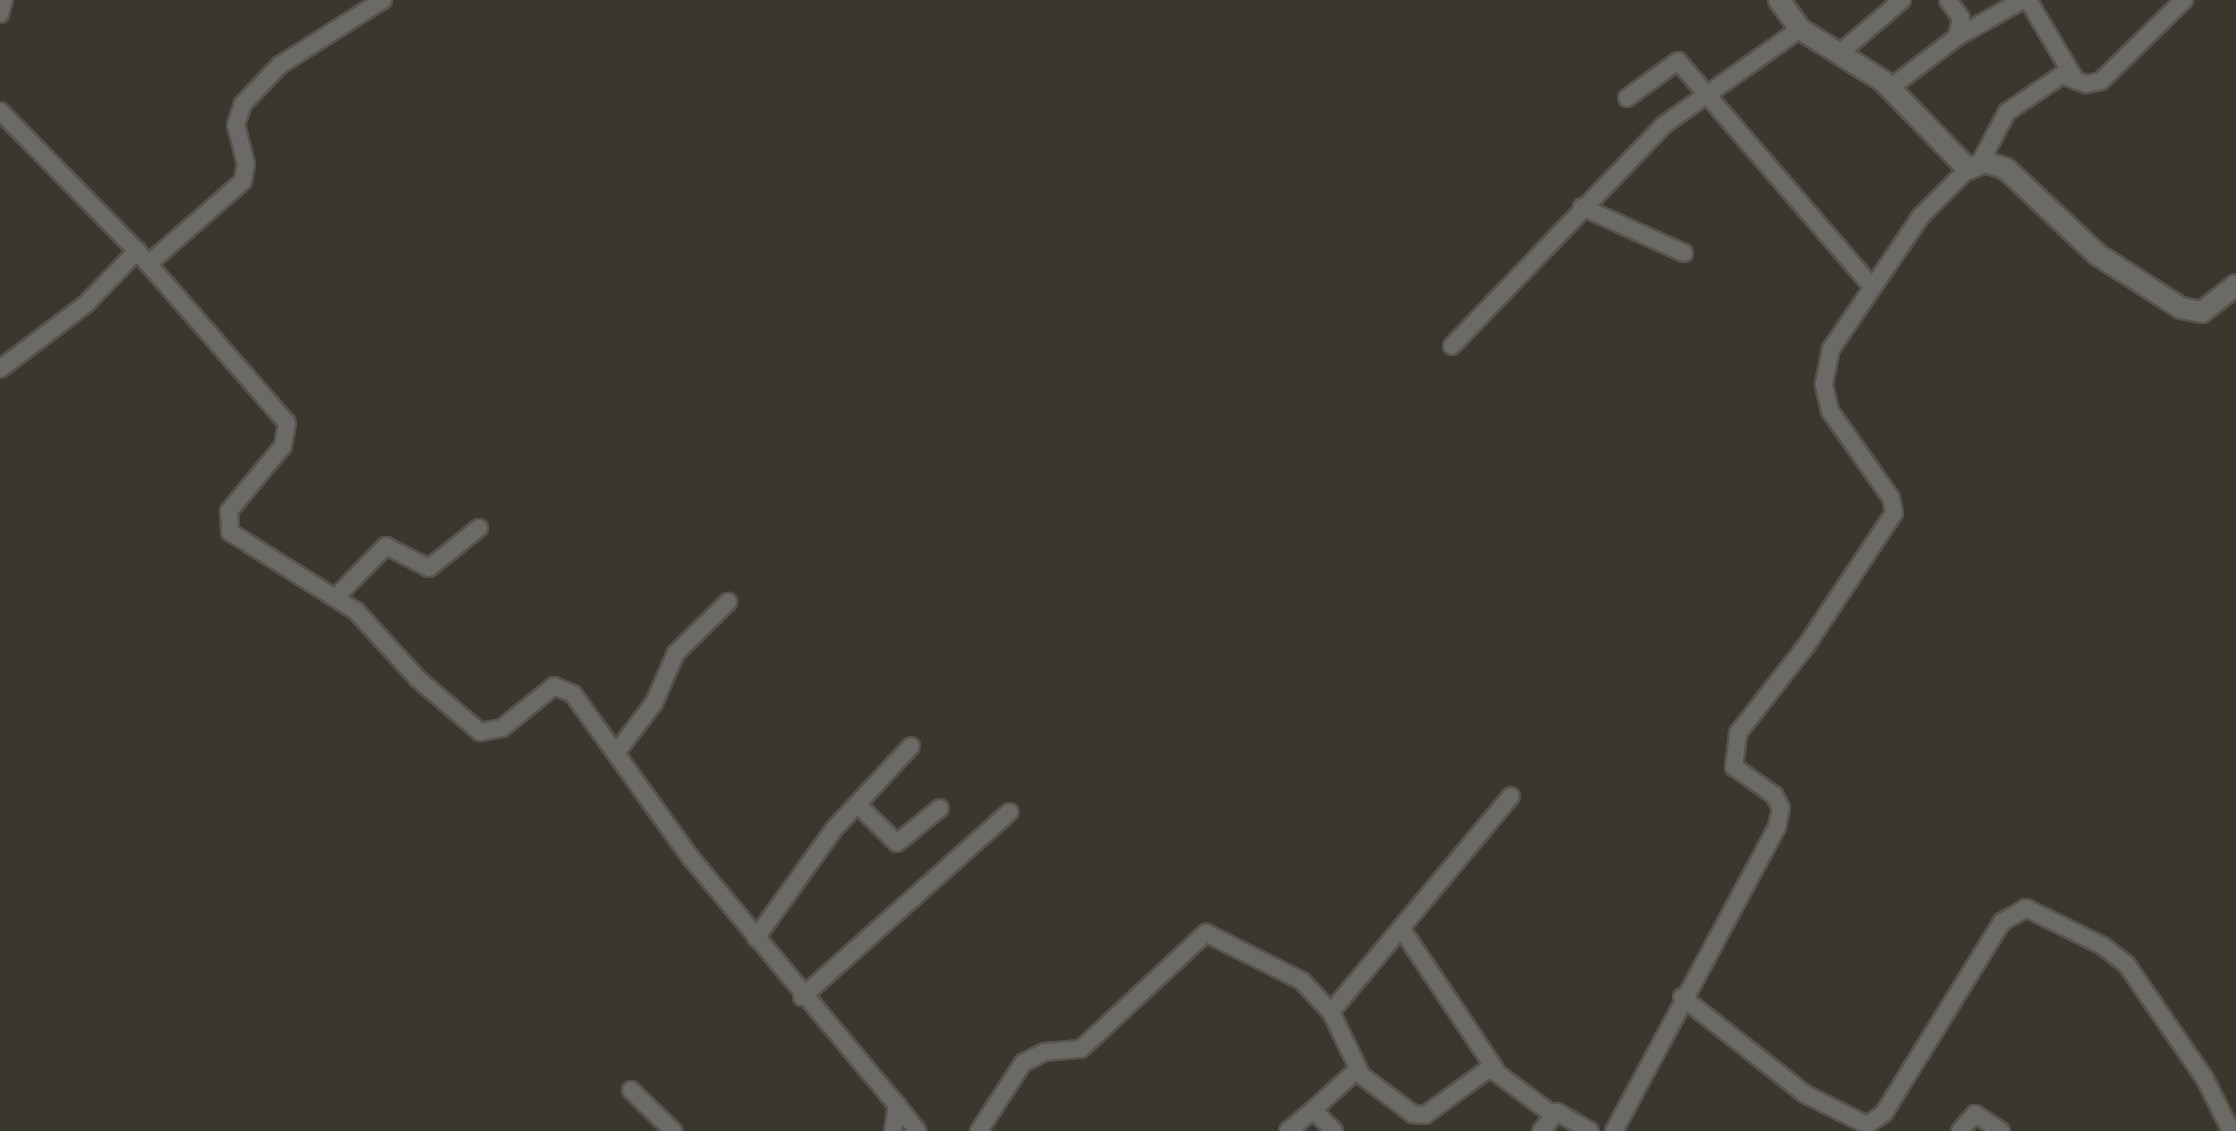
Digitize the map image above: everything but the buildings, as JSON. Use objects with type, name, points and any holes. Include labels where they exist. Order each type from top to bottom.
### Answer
[{"type":"street","points":[[0,14],[4,0]]},
{"type":"street","points":[[0,369],[243,181],[246,164],[236,125],[243,104],[280,65],[383,0]]},
{"type":"street","points":[[1779,0],[1800,29],[1841,52],[1890,88],[1974,166],[2006,169],[2098,255],[2181,308],[2202,312],[2234,285]]},
{"type":"street","points":[[1841,52],[1902,0]]},
{"type":"street","points":[[1948,0],[1961,18],[1957,37]]},
{"type":"street","points":[[1890,88],[1957,37],[2025,0],[2076,81]]},
{"type":"street","points":[[1614,1131],[1682,997],[1780,817],[1774,795],[1734,767],[1738,733],[1806,646],[1894,513],[1891,498],[1835,423],[1825,398],[1831,349],[1871,285],[1921,216],[1974,166],[2007,112],[2056,78],[2101,81],[2184,0]]},
{"type":"street","points":[[1452,346],[1582,207],[1703,95],[1800,29]]},
{"type":"street","points":[[1627,98],[1674,60],[1871,285]]},
{"type":"street","points":[[0,111],[142,258],[287,423],[283,446],[234,503],[227,526],[235,538],[335,598],[480,732],[494,732],[549,689],[561,687],[578,700],[802,997],[917,1131]]},
{"type":"street","points":[[1582,207],[1684,253]]},
{"type":"street","points":[[335,598],[386,546],[429,568],[479,528]]},
{"type":"street","points":[[616,753],[654,703],[676,653],[728,602]]},
{"type":"street","points":[[756,938],[858,805],[911,746]]},
{"type":"street","points":[[1331,1012],[1511,796]]},
{"type":"street","points":[[858,805],[897,843],[940,808]]},
{"type":"street","points":[[802,997],[1010,812]]},
{"type":"street","points":[[1682,997],[1805,1094],[1867,1125],[1891,1103],[2002,922],[2026,908],[2103,946],[2127,965],[2205,1079],[2231,1131]]},
{"type":"street","points":[[1401,928],[1495,1069],[1552,1114],[1572,1115],[1590,1131]]},
{"type":"street","points":[[979,1131],[1023,1063],[1045,1052],[1081,1049],[1201,933],[1284,968],[1331,1012],[1357,1070],[1421,1116],[1479,1071],[1495,1069]]},
{"type":"street","points":[[1288,1131],[1357,1070]]},
{"type":"street","points":[[631,1090],[673,1131]]},
{"type":"street","points":[[893,1131],[897,1105]]},
{"type":"street","points":[[1313,1110],[1334,1131]]},
{"type":"street","points":[[1541,1131],[1552,1114]]},
{"type":"street","points":[[1960,1131],[1975,1114],[2001,1131]]}]
